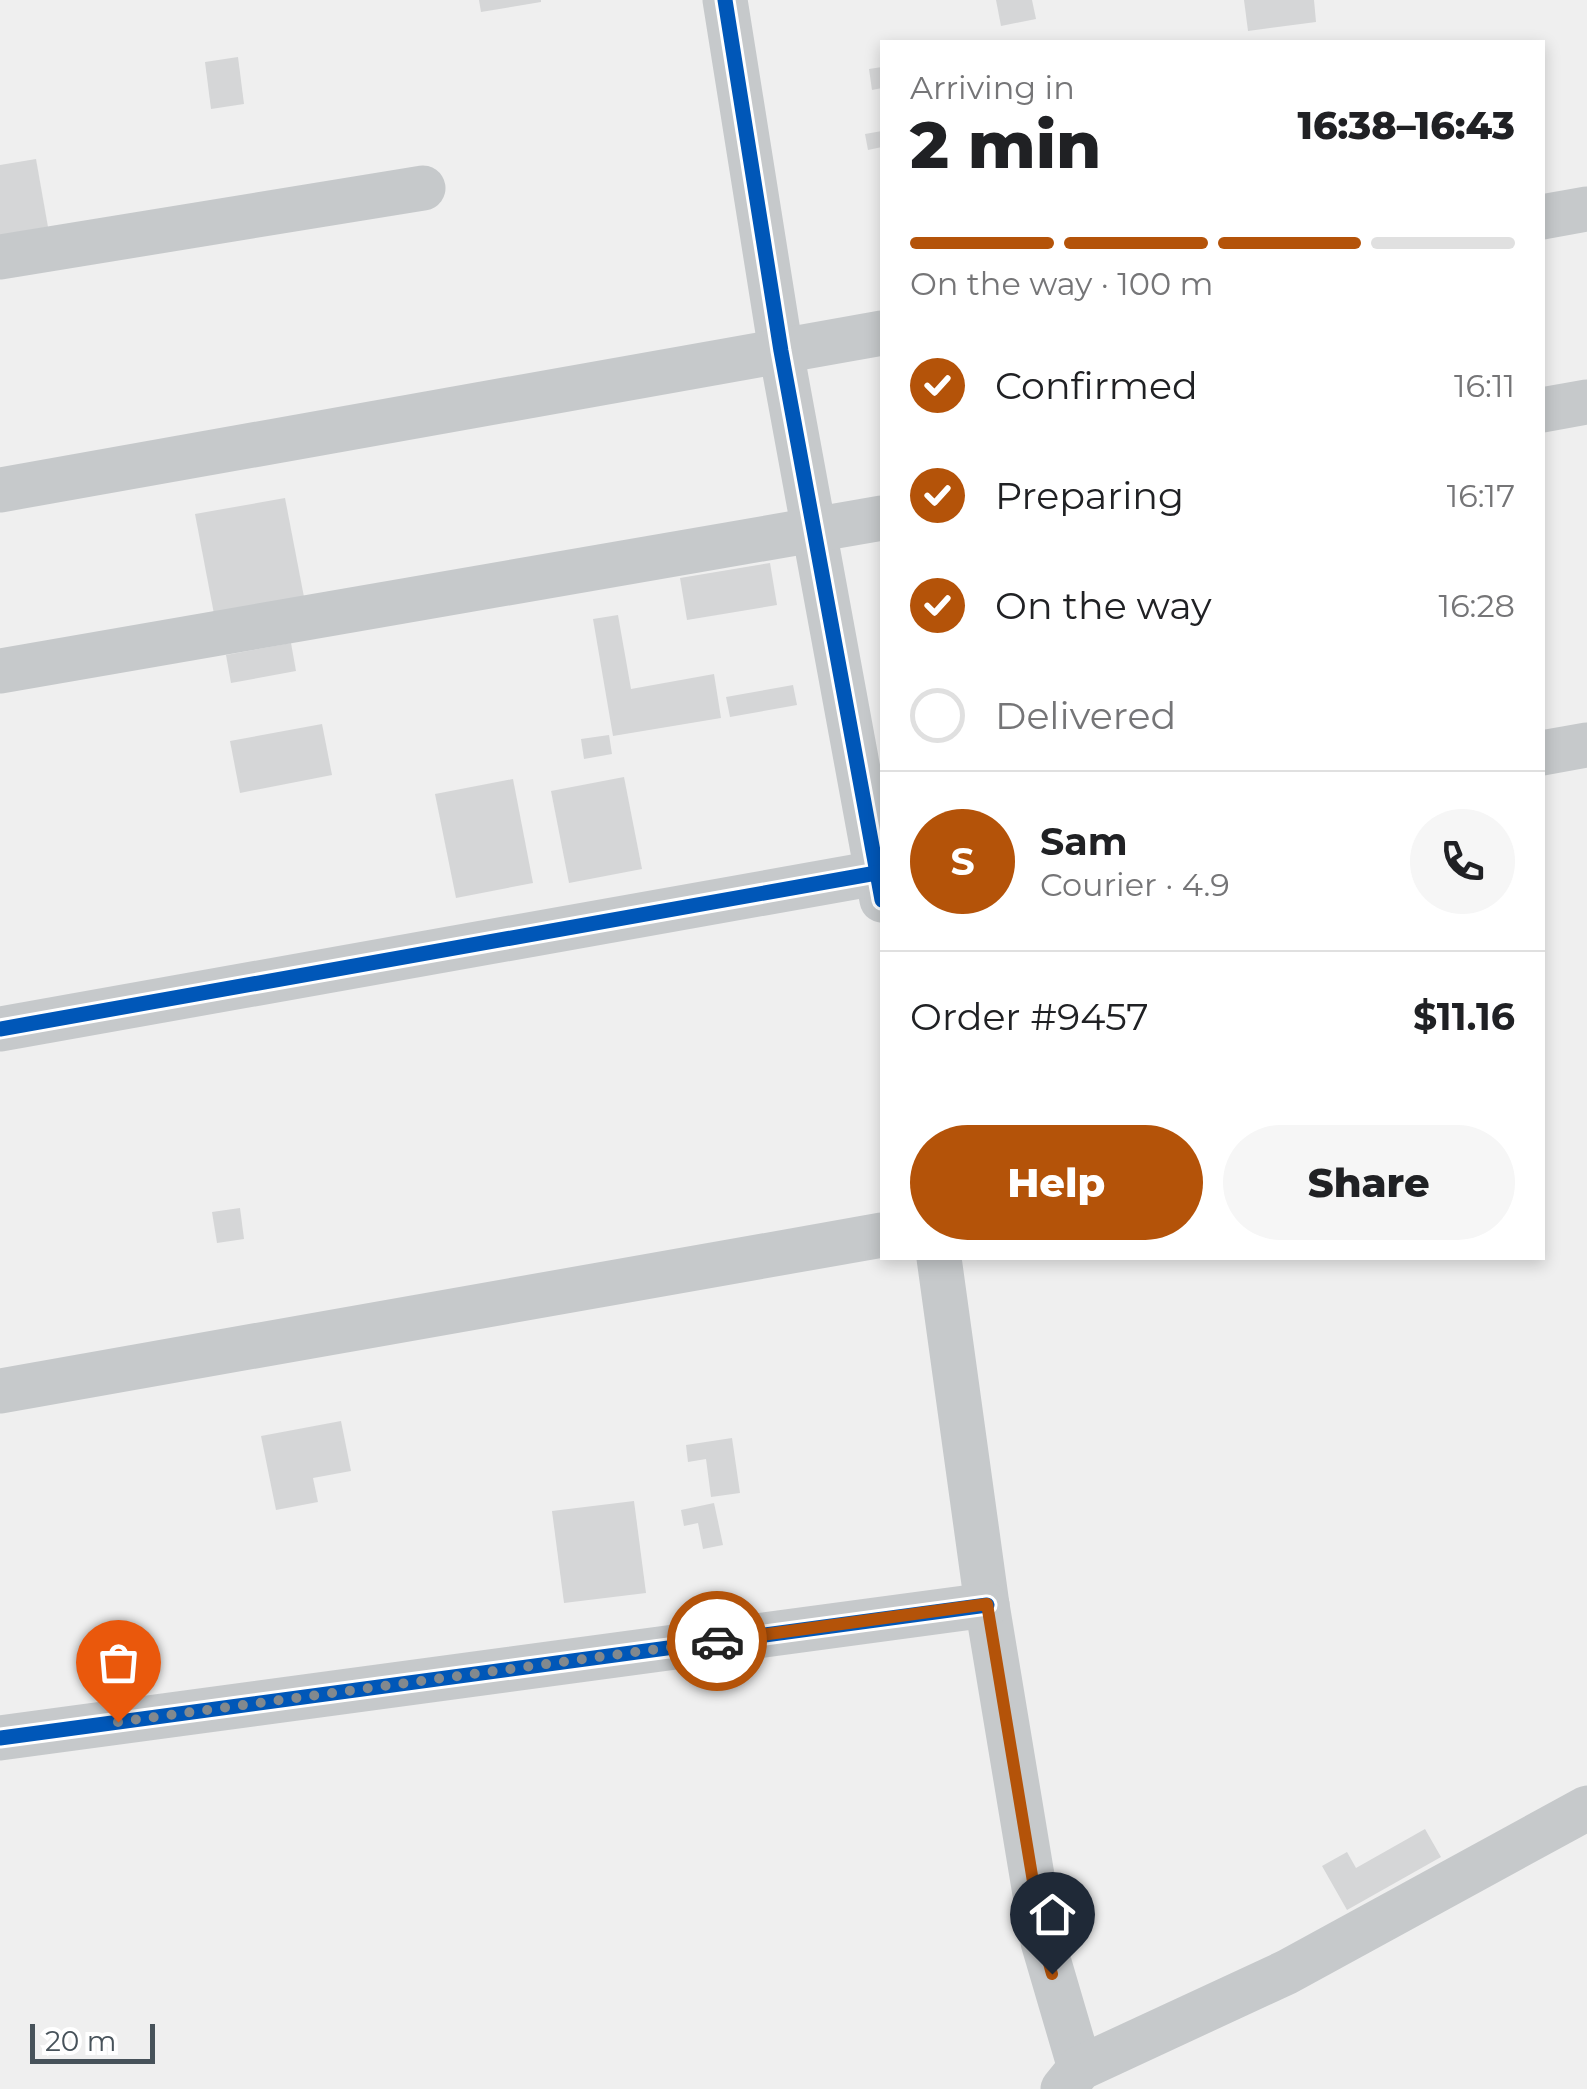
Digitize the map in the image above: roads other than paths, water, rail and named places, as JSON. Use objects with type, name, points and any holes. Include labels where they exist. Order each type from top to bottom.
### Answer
[{"type":"street","points":[[725,0],[781,351],[880,876]]},
{"type":"street","points":[[0,257],[423,188]]},
{"type":"street","points":[[1545,216],[1587,209]]},
{"type":"street","points":[[0,490],[880,333]]},
{"type":"street","points":[[1545,409],[1587,402]]},
{"type":"street","points":[[0,670],[880,518]]},
{"type":"street","points":[[1545,752],[1587,745]]},
{"type":"street","points":[[0,1029],[880,881]]},
{"type":"street","points":[[0,1391],[880,1235]]},
{"type":"street","points":[[939,1260],[987,1604],[1043,1942],[1072,2079],[1287,1972],[1587,1808]]},
{"type":"street","points":[[0,1738],[987,1604]]}]
